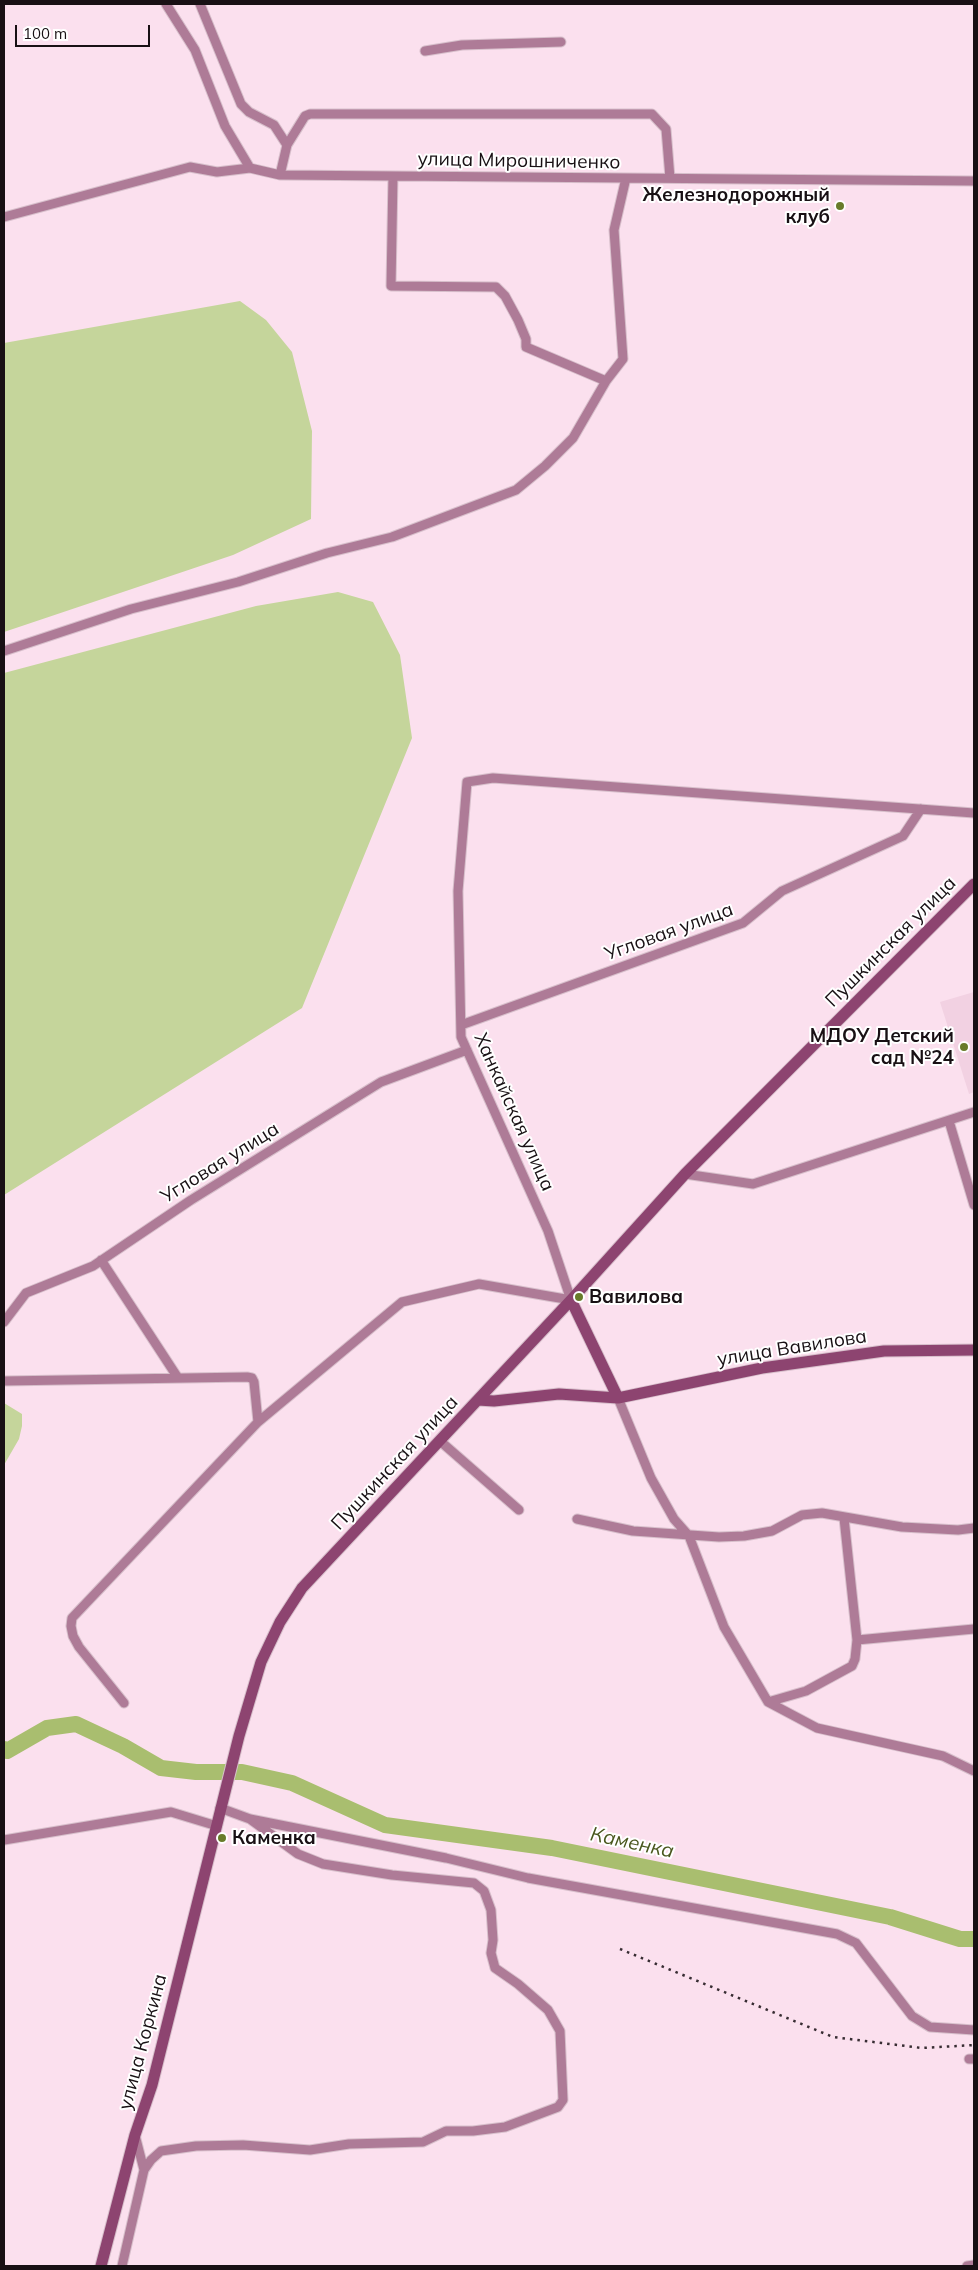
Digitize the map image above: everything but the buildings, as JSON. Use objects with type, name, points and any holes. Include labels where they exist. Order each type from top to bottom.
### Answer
[{"type":"main road","name":"Пушкинская улица","points":[[216,1826],[239,1736],[261,1662],[280,1622],[298,1595],[685,1174],[974,884]]},
{"type":"main road","points":[[571,1300],[618,1398]]},
{"type":"main road","name":"улица Вавилова","points":[[478,1400],[494,1401],[559,1394],[618,1398],[762,1368],[884,1351],[974,1350]]},
{"type":"main road","name":"улица Коркина","points":[[100,2266],[135,2135],[152,2085],[216,1826]]},
{"type":"street","points":[[4,217],[190,167],[217,172],[250,168],[224,126],[195,50],[166,4]]},
{"type":"street","points":[[200,4],[241,104],[249,112],[274,125],[287,145]]},
{"type":"street","points":[[426,51],[462,45],[561,42]]},
{"type":"street","points":[[280,175],[287,145],[305,116],[310,114],[652,114],[666,129],[670,178]]},
{"type":"street","name":"улица Мирошниченко","points":[[250,168],[280,175],[974,181]]},
{"type":"street","points":[[393,176],[392,286],[496,287],[505,296],[518,320],[526,339],[526,347],[606,381]]},
{"type":"street","points":[[4,651],[131,609],[238,582],[327,552],[392,537],[516,490],[545,466],[573,438],[606,381],[623,359],[614,230],[626,178]]},
{"type":"street","name":"Ханкайская улица","points":[[571,1300],[548,1231],[461,1037],[458,892],[467,782],[493,778],[921,809]]},
{"type":"street","points":[[921,809],[974,813]]},
{"type":"street","name":"Угловая улица","points":[[461,1025],[743,923],[782,892],[903,836],[921,809]]},
{"type":"street","name":"Угловая улица","points":[[4,1322],[26,1294],[93,1266],[191,1200],[381,1082],[467,1050]]},
{"type":"street","points":[[685,1174],[753,1184],[974,1112]]},
{"type":"street","points":[[949,1121],[974,1205]]},
{"type":"street","points":[[101,1260],[178,1378]]},
{"type":"street","points":[[124,1704],[80,1647],[71,1626],[72,1618],[258,1422],[402,1302],[479,1284],[571,1300]]},
{"type":"street","points":[[4,1382],[252,1378],[258,1422]]},
{"type":"street","points":[[618,1398],[650,1478],[674,1519],[689,1536],[724,1627],[768,1702],[817,1728],[943,1756],[974,1771]]},
{"type":"street","points":[[440,1441],[519,1510]]},
{"type":"street","points":[[577,1519],[633,1531],[689,1536],[744,1536],[772,1531],[802,1515],[822,1514],[902,1527],[958,1530],[974,1528]]},
{"type":"street","points":[[768,1702],[806,1691],[852,1666],[857,1640],[844,1518]]},
{"type":"street","points":[[857,1640],[974,1629]]},
{"type":"street","points":[[220,1808],[250,1819],[446,1858],[528,1878],[837,1934],[856,1944],[912,2016],[930,2027],[974,2030]]},
{"type":"street","points":[[4,1840],[171,1812],[216,1826]]},
{"type":"street","points":[[122,2266],[144,2170],[161,2151],[196,2146],[244,2145],[310,2150],[348,2144],[423,2142],[446,2131],[473,2131],[505,2126],[558,2107],[563,2100],[560,2031],[548,2010],[518,1984],[495,1968],[490,1953],[493,1940],[491,1910],[484,1891],[474,1883],[392,1875],[324,1864],[298,1854],[250,1819]]},
{"type":"street","points":[[135,2135],[144,2170]]},
{"type":"street","points":[[967,2266],[974,2265]]},
{"type":"shaded area","name":"МДОУ Детский сад №24","points":[[974,992],[974,1092],[969,1094],[940,1002]]},
{"type":"green space","points":[[240,301],[266,320],[292,352],[312,431],[311,519],[233,555],[4,632],[4,343]]},
{"type":"green space","points":[[338,592],[373,602],[400,655],[412,738],[302,1008],[4,1195],[4,673],[256,606]]},
{"type":"green space","points":[[4,1403],[22,1414],[22,1426],[19,1439],[4,1465]]},
{"type":"waterway","name":"Каменка","points":[[4,1749],[7,1751],[47,1728],[76,1724],[123,1746],[161,1768],[196,1772],[242,1772],[292,1783],[385,1825],[552,1848],[890,1917],[960,1939],[974,1939]]},
{"type":"railway","points":[[620,1949],[833,2037],[922,2048],[974,2045]]},
{"type":"place","name":"Железнодорожный клуб","points":[[840,206]]},
{"type":"place","name":"МДОУ Детский сад №24","points":[[964,1047]]},
{"type":"place","name":"Вавилова","points":[[579,1297]]},
{"type":"place","name":"Каменка","points":[[222,1838]]}]
